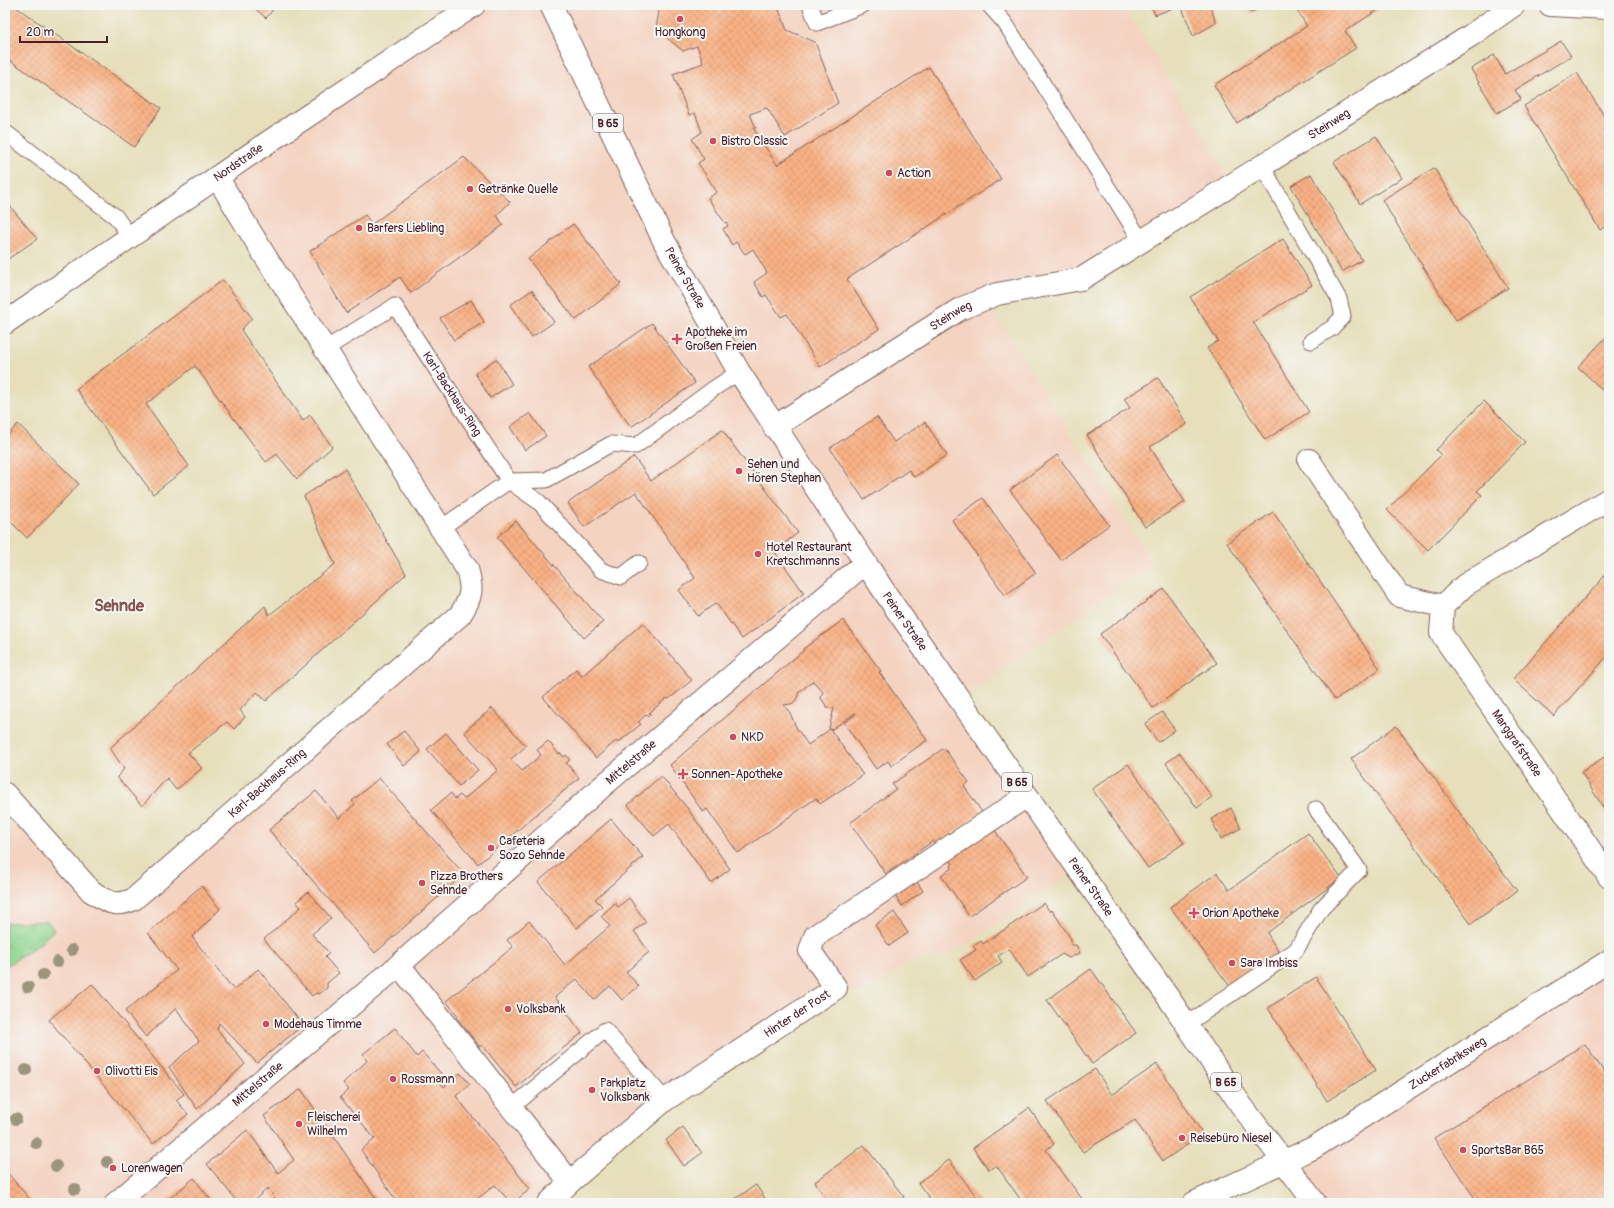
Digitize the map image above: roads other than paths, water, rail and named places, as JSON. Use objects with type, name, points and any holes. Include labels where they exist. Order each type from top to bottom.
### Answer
[{"type":"street","name":"Nordstraße","points":[[5,323],[217,177],[474,5]]},
{"type":"street","name":"Peiner Straße","points":[[551,5],[664,241],[739,372],[774,427],[865,563],[1187,1024],[1241,1105],[1315,1203]]},
{"type":"street","name":"Steinweg","points":[[774,427],[960,309],[997,294],[1082,279],[1470,36],[1514,5]]},
{"type":"street","points":[[1550,5],[1609,8]]},
{"type":"street","name":"Karl-Backhaus-Ring","points":[[5,794],[91,891],[104,900],[117,904],[126,903],[134,899],[460,616],[471,593],[470,581],[466,568],[217,177]]},
{"type":"street","points":[[1309,460],[1399,596],[1443,606],[1465,585],[1609,499]]},
{"type":"street","name":"Mittelstraße","points":[[116,1203],[400,965],[604,786],[865,563]]},
{"type":"street","name":"Marggrafstraße","points":[[1443,606],[1441,634],[1609,876]]},
{"type":"street","name":"Hinter der Post","points":[[549,1203],[570,1182],[665,1100],[836,988],[810,950],[815,936],[1027,796]]},
{"type":"street","name":"Zuckerfabriksweg","points":[[1194,1203],[1324,1142],[1609,961]]},
{"type":"street","points":[[400,965],[570,1182]]},
{"type":"lane","points":[[810,5],[817,23],[863,5]]},
{"type":"lane","points":[[989,5],[1005,23],[1142,242]]},
{"type":"lane","points":[[5,132],[116,217],[130,237]]},
{"type":"lane","points":[[1262,166],[1339,299],[1343,316],[1332,328],[1311,341]]},
{"type":"lane","name":"Karl-Backhaus-Ring","points":[[326,349],[395,306],[509,481]]},
{"type":"lane","points":[[440,528],[509,481],[546,480],[611,444],[636,446],[713,389],[739,372]]},
{"type":"lane","points":[[509,481],[539,502],[600,570],[621,576],[639,563]]},
{"type":"lane","points":[[1187,1024],[1296,950],[1321,909],[1359,870],[1316,809]]},
{"type":"lane","points":[[512,1107],[605,1030],[665,1100]]},
{"type":"place","name":"Hongkong","points":[[680,19]]},
{"type":"place","name":"Bistro Classic","points":[[713,141]]},
{"type":"place","name":"Action","points":[[889,173]]},
{"type":"place","name":"Getränke Quelle","points":[[470,189]]},
{"type":"place","name":"Barfers Liebling","points":[[359,228]]},
{"type":"place","name":"Apotheke im Großen Freien","points":[[677,339]]},
{"type":"place","name":"Sehen und Hören Stephan","points":[[739,471]]},
{"type":"place","name":"Hotel Restaurant Kretschmanns","points":[[758,554]]},
{"type":"place","name":"NKD","points":[[733,737]]},
{"type":"place","name":"Sonnen-Apotheke","points":[[683,774]]},
{"type":"place","name":"Cafeteria Sozo Sehnde","points":[[491,848]]},
{"type":"place","name":"Pizza Brothers Sehnde","points":[[422,883]]},
{"type":"place","name":"Orion Apotheke","points":[[1194,913]]},
{"type":"place","name":"Sara Imbiss","points":[[1232,963]]},
{"type":"place","name":"Volksbank","points":[[508,1009]]},
{"type":"place","name":"Modehaus Timme","points":[[266,1024]]},
{"type":"place","name":"Olivotti Eis","points":[[97,1071]]},
{"type":"place","name":"Rossmann","points":[[393,1079]]},
{"type":"place","name":"Parkplatz Volksbank","points":[[592,1090]]},
{"type":"place","name":"Fleischerei Wilhelm","points":[[299,1124]]},
{"type":"place","name":"Reisebüro Niesel","points":[[1182,1138]]},
{"type":"place","name":"SportsBar B65","points":[[1463,1150]]},
{"type":"place","name":"Lorenwagen","points":[[113,1168]]},
{"type":"district","name":"Sehnde","points":[[119,605]]}]
